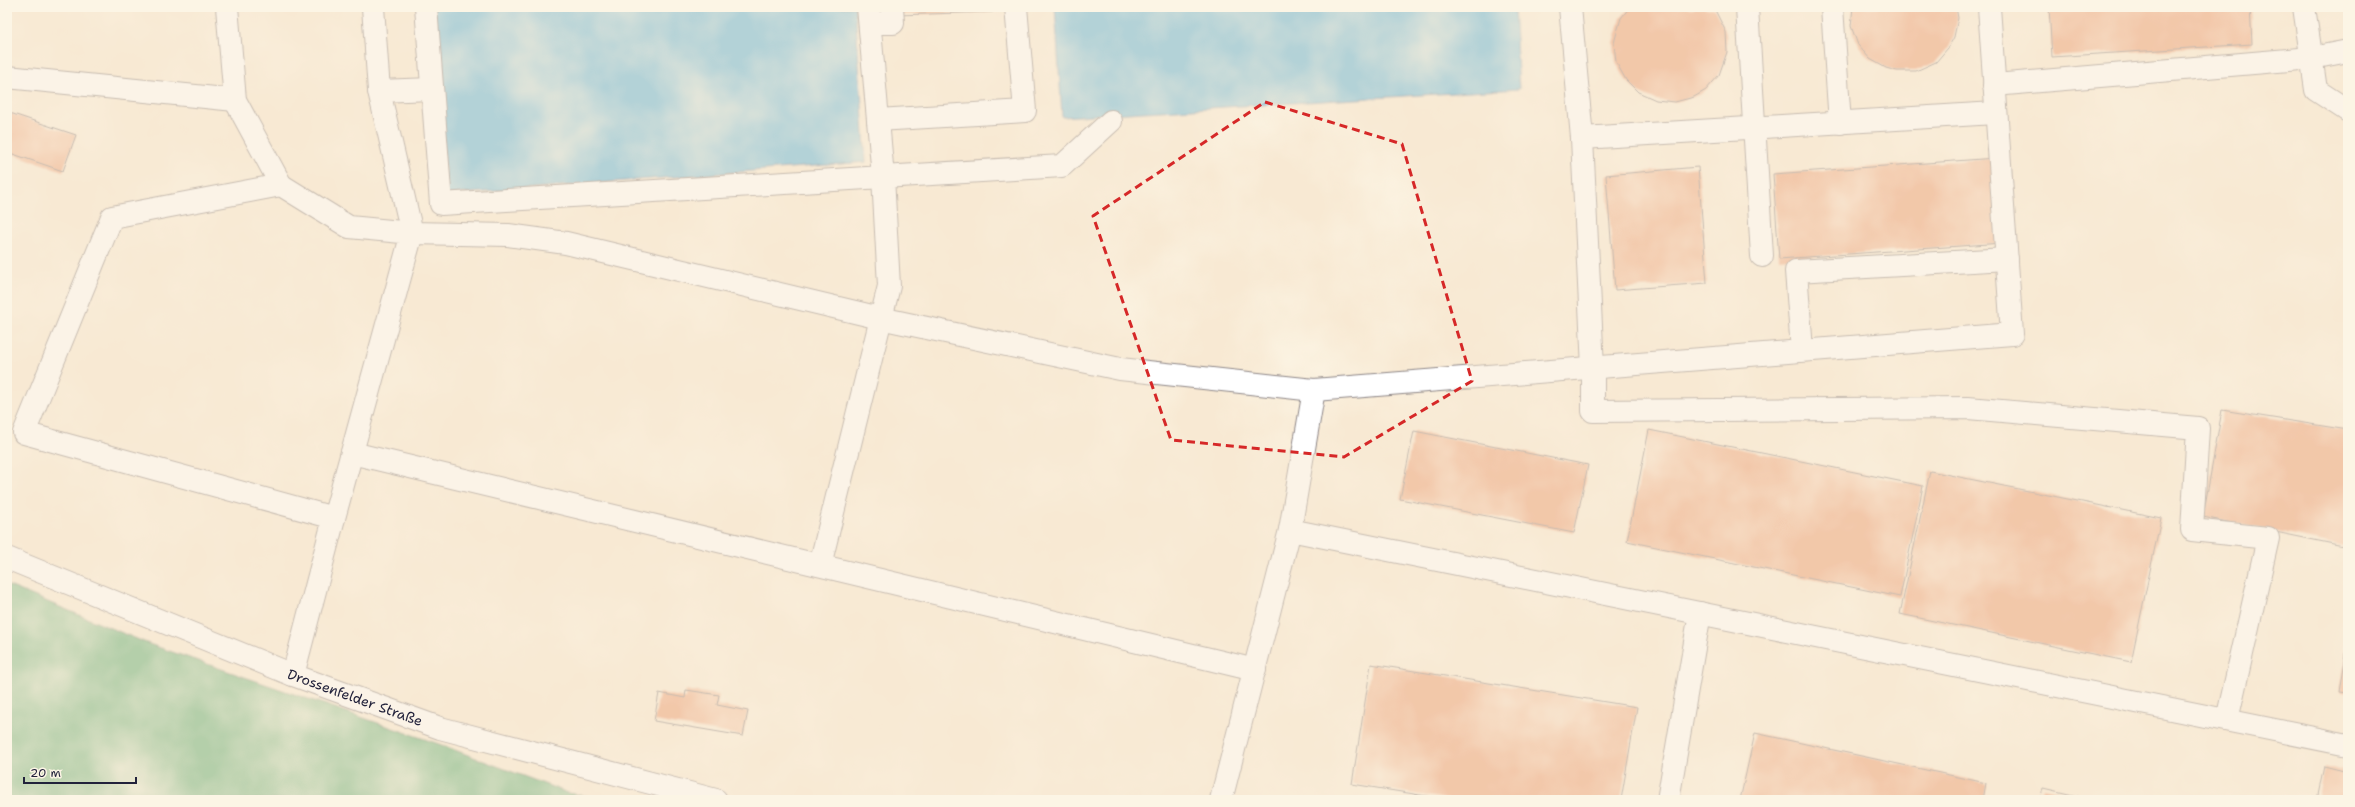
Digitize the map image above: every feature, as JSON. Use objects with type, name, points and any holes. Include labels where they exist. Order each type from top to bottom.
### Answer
[{"type":"street","points":[[227,7],[235,100],[281,185],[349,227],[412,233],[508,235],[566,243],[880,318],[1120,370],[1314,390],[2012,334],[1995,114],[1989,7]]},
{"type":"street","points":[[293,675],[334,518],[412,233],[379,91],[373,7]]},
{"type":"street","points":[[426,7],[441,204],[1062,166],[1110,121]]},
{"type":"street","points":[[820,565],[889,286],[883,177],[869,15],[893,23],[892,7]]},
{"type":"street","points":[[878,120],[1025,111],[1016,7]]},
{"type":"street","points":[[1570,7],[1582,138],[1593,368],[1593,411],[1968,408],[2198,428],[2192,530],[2268,538],[2227,720]]},
{"type":"street","points":[[1747,7],[1753,128],[1762,256]]},
{"type":"street","points":[[1832,7],[1840,123]]},
{"type":"street","points":[[2304,7],[2316,90],[2348,111]]},
{"type":"street","points":[[1994,85],[2312,58],[2348,51]]},
{"type":"street","points":[[7,77],[235,100]]},
{"type":"street","points":[[379,91],[432,89]]},
{"type":"street","points":[[1582,138],[1995,114]]},
{"type":"street","points":[[281,185],[112,217],[24,433],[334,518]]},
{"type":"street","points":[[1802,350],[1796,271],[2007,259]]},
{"type":"street","points":[[1221,800],[1290,530],[1314,390]]},
{"type":"street","points":[[352,453],[1254,670]]},
{"type":"street","points":[[1290,530],[2348,745]]},
{"type":"street","name":"Drossenfelder Straße","points":[[7,558],[293,675],[440,728],[716,800]]},
{"type":"street","points":[[1668,800],[1700,613]]},
{"type":"highlighted area","points":[[1265,102],[1402,144],[1472,381],[1344,457],[1171,440],[1093,216]]},
{"type":"green space","points":[[7,585],[149,644],[439,744],[568,793],[610,800],[7,800]]},
{"type":"water","points":[[433,7],[855,7],[866,162],[447,195]]},
{"type":"water","points":[[1055,7],[1514,7],[1519,89],[1062,117]]},
{"type":"building","points":[[895,7],[993,7],[993,12],[896,15]]},
{"type":"building","points":[[1630,7],[1714,8],[1726,32],[1727,52],[1719,75],[1706,90],[1694,97],[1675,102],[1656,100],[1638,92],[1626,80],[1616,62],[1614,43],[1621,18]]},
{"type":"building","points":[[1853,7],[1956,7],[1958,18],[1954,37],[1948,48],[1936,62],[1916,71],[1897,71],[1886,68],[1870,59],[1858,45],[1851,26]]},
{"type":"building","points":[[2049,7],[2250,7],[2252,44],[2052,57]]},
{"type":"building","points":[[7,112],[76,135],[63,171],[7,152]]},
{"type":"building","points":[[1996,158],[2002,243],[1779,259],[1773,174]]},
{"type":"building","points":[[1698,167],[1707,283],[1615,290],[1606,175]]},
{"type":"building","points":[[2222,410],[2348,430],[2348,547],[2203,517]]},
{"type":"building","points":[[1649,430],[1923,486],[1900,597],[1627,541]]},
{"type":"building","points":[[1414,431],[1588,465],[1574,533],[1400,499]]},
{"type":"building","points":[[1930,471],[2161,518],[2131,662],[1900,614]]},
{"type":"building","points":[[2348,647],[2348,693],[2340,692]]},
{"type":"building","points":[[1371,664],[1637,707],[1621,800],[1451,800],[1352,784]]},
{"type":"building","points":[[686,690],[719,695],[717,705],[748,711],[743,736],[654,721],[659,693],[685,698]]},
{"type":"building","points":[[1755,733],[1986,783],[1983,800],[1740,800]]},
{"type":"building","points":[[2324,766],[2348,772],[2348,800],[2317,800]]},
{"type":"building","points":[[2043,788],[2090,799],[2040,800]]}]
